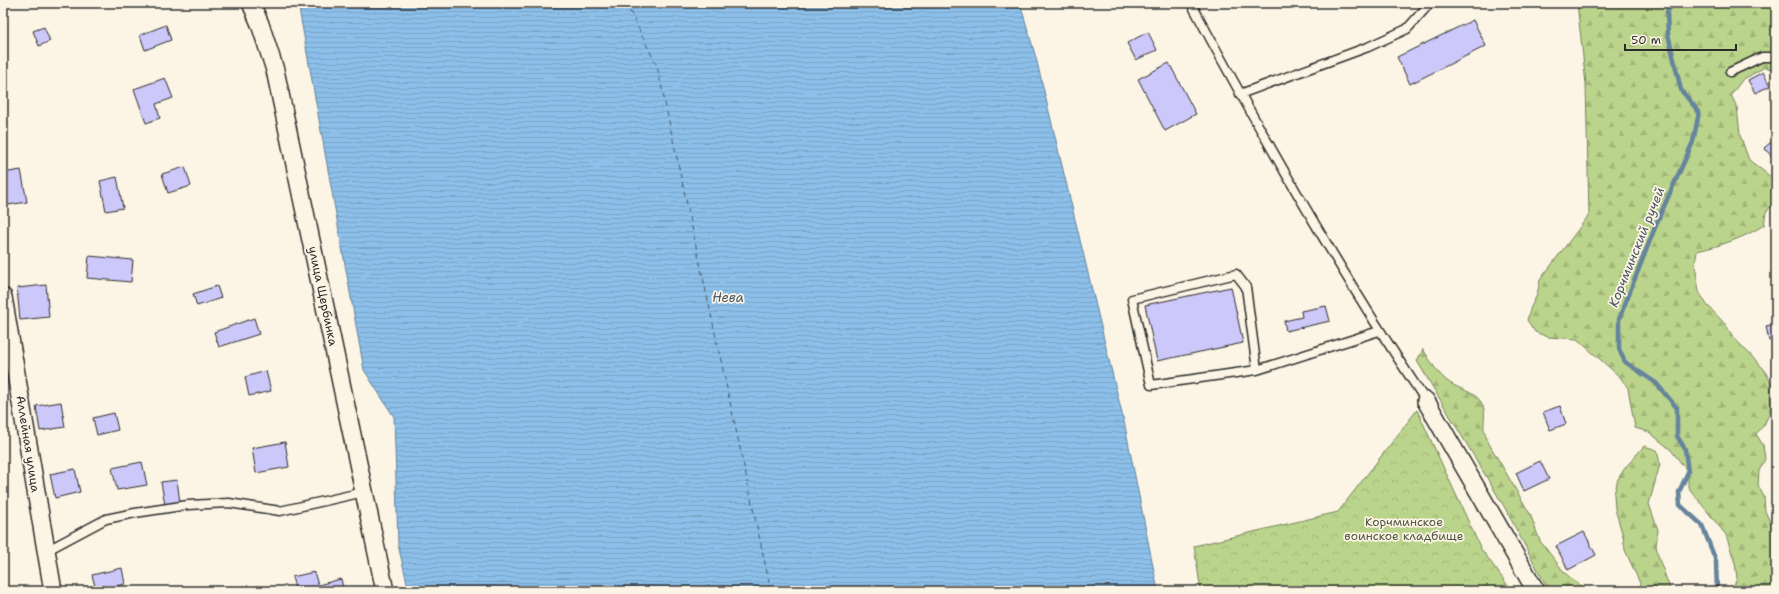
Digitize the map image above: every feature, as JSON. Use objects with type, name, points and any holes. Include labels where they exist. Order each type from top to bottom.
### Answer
[{"type":"street","name":"улица Щербинка","points":[[251,3],[260,24],[275,70],[385,591]]},
{"type":"street","name":"Аллейная улица","points":[[3,297],[53,591]]},
{"type":"street","points":[[1426,401],[1536,591]]},
{"type":"lane","points":[[1191,3],[1240,94],[1379,330],[1426,401]]},
{"type":"lane","points":[[1240,94],[1368,47],[1407,29],[1430,3]]},
{"type":"lane","points":[[1730,72],[1762,57],[1776,57]]},
{"type":"lane","points":[[1257,370],[1246,287],[1236,274],[1132,299],[1151,385],[1257,370],[1379,330]]},
{"type":"lane","points":[[46,551],[106,519],[135,513],[188,505],[229,503],[280,511],[364,492]]},
{"type":"green space","points":[[1577,3],[1776,3],[1776,77],[1771,69],[1765,67],[1742,80],[1731,95],[1737,107],[1740,135],[1749,160],[1771,177],[1776,177],[1776,201],[1766,212],[1764,225],[1732,241],[1697,251],[1695,264],[1699,292],[1707,305],[1726,325],[1733,337],[1764,369],[1771,383],[1770,412],[1764,425],[1756,434],[1763,445],[1765,459],[1759,471],[1758,485],[1764,497],[1765,511],[1776,535],[1776,591],[1732,591],[1737,578],[1735,563],[1726,535],[1688,487],[1688,472],[1671,450],[1649,432],[1635,428],[1628,388],[1620,377],[1577,339],[1548,337],[1535,332],[1527,320],[1537,295],[1540,280],[1589,215],[1586,84]]},
{"type":"green space","points":[[1423,349],[1435,368],[1446,380],[1475,395],[1481,402],[1484,413],[1484,430],[1488,442],[1530,514],[1540,541],[1564,572],[1574,581],[1590,591],[1549,591],[1505,508],[1417,361]]},
{"type":"green space","name":"Корчминское воинское кладбище","points":[[1417,410],[1481,549],[1512,591],[1201,591],[1194,546],[1338,512]]},
{"type":"green space","points":[[1644,446],[1657,450],[1660,464],[1649,504],[1658,530],[1656,546],[1659,559],[1671,591],[1643,590],[1625,550],[1623,536],[1615,509],[1614,494],[1618,479],[1625,468]]},
{"type":"water","name":"Нева","points":[[298,3],[1020,3],[1036,58],[1125,426],[1158,591],[409,591],[398,545],[394,417],[364,370]]},
{"type":"building","points":[[1473,20],[1486,46],[1410,84],[1397,57]]},
{"type":"building","points":[[166,25],[171,40],[145,50],[140,35]]},
{"type":"building","points":[[44,27],[50,41],[39,46],[33,31]]},
{"type":"building","points":[[1148,32],[1157,50],[1136,60],[1127,43]]},
{"type":"building","points":[[1169,63],[1196,114],[1165,131],[1138,79]]},
{"type":"building","points":[[1763,72],[1770,86],[1755,93],[1748,80]]},
{"type":"building","points":[[165,78],[173,98],[156,104],[160,118],[146,123],[134,89]]},
{"type":"building","points":[[1776,138],[1776,161],[1764,148]]},
{"type":"building","points":[[185,167],[191,186],[168,193],[162,174]]},
{"type":"building","points":[[21,170],[27,202],[8,205],[3,173]]},
{"type":"building","points":[[117,177],[123,208],[106,211],[100,181]]},
{"type":"building","points":[[89,256],[133,260],[131,282],[87,278]]},
{"type":"building","points":[[46,285],[49,317],[20,320],[17,288]]},
{"type":"building","points":[[217,286],[221,298],[197,306],[193,294]]},
{"type":"building","points":[[1231,287],[1243,343],[1157,361],[1145,305]]},
{"type":"building","points":[[1326,306],[1330,321],[1286,331],[1284,321],[1302,317],[1301,311]]},
{"type":"building","points":[[254,318],[259,334],[219,347],[214,332]]},
{"type":"building","points":[[1776,324],[1776,340],[1769,341],[1766,326]]},
{"type":"building","points":[[266,371],[271,391],[249,396],[245,377]]},
{"type":"building","points":[[61,402],[65,427],[40,431],[36,406]]},
{"type":"building","points":[[1560,406],[1566,424],[1550,430],[1543,412]]},
{"type":"building","points":[[114,413],[118,430],[97,435],[93,418]]},
{"type":"building","points":[[285,442],[289,467],[256,473],[252,448]]},
{"type":"building","points":[[1540,461],[1549,479],[1524,491],[1516,473]]},
{"type":"building","points":[[142,462],[147,485],[117,490],[112,468]]},
{"type":"building","points":[[75,469],[80,492],[55,498],[50,474]]},
{"type":"building","points":[[177,480],[180,503],[165,505],[161,482]]},
{"type":"building","points":[[1584,532],[1596,555],[1568,570],[1556,546]]},
{"type":"building","points":[[122,568],[125,584],[96,590],[92,575]]},
{"type":"building","points":[[314,572],[318,585],[341,579],[343,588],[330,591],[296,591],[292,577]]},
{"type":"waterway","name":"Корчминский ручей","points":[[1673,3],[1667,12],[1668,34],[1681,90],[1699,112],[1693,142],[1660,215],[1619,319],[1619,349],[1625,362],[1656,383],[1677,408],[1677,436],[1685,449],[1688,472],[1679,492],[1680,505],[1702,525],[1716,561],[1717,591]]},
{"type":"ferry route","points":[[626,3],[657,66],[771,591]]}]
